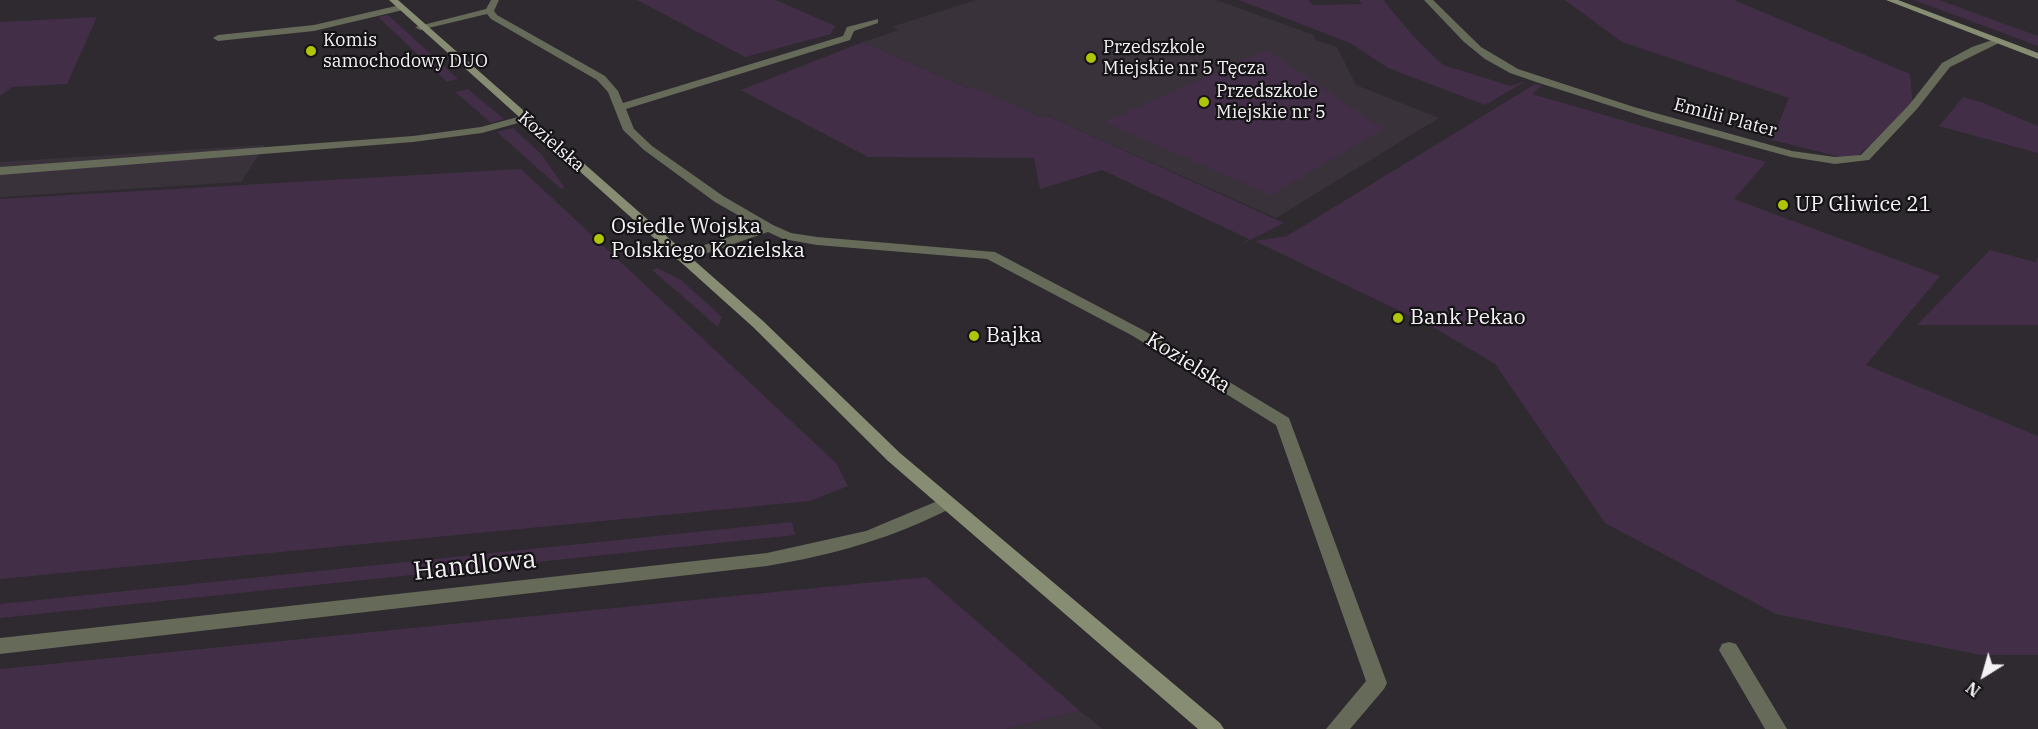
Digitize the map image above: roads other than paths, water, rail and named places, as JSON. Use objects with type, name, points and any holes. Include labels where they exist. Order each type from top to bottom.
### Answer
[{"type":"street","points":[[420,27],[489,11],[495,0]]},
{"type":"street","name":"Emilii Plater","points":[[1428,0],[1476,50],[1490,60],[1514,71],[1703,131],[1814,159],[1835,161],[1864,158],[1913,107],[1946,65],[1975,49],[1998,41]]},
{"type":"street","points":[[1890,0],[2038,56]]},
{"type":"street","points":[[218,38],[314,28],[396,4]]},
{"type":"street","name":"Kozielska","points":[[396,4],[783,348],[894,457],[1214,729]]},
{"type":"street","name":"Kozielska","points":[[489,11],[494,17],[600,78],[613,91],[618,108],[629,130],[648,148],[719,199],[768,228],[788,236],[817,241],[990,255],[1138,333],[1283,422],[1377,683],[1336,729]]},
{"type":"street","points":[[618,108],[847,38],[849,29],[875,21]]},
{"type":"street","points":[[0,171],[413,140],[482,130],[525,118]]},
{"type":"street","points":[[682,257],[768,228]]},
{"type":"street","name":"Handlowa","points":[[0,646],[740,564],[872,538],[914,521],[947,503]]},
{"type":"street","points":[[1729,650],[1776,729]]},
{"type":"place","name":"Komis samochodowy DUO","points":[[311,51]]},
{"type":"place","name":"Przedszkole Miejskie nr 5 Tęcza","points":[[1091,58]]},
{"type":"place","name":"Przedszkole Miejskie nr 5","points":[[1204,102]]},
{"type":"place","name":"UP Gliwice 21","points":[[1783,205]]},
{"type":"place","name":"Osiedle Wojska Polskiego Kozielska","points":[[599,239]]},
{"type":"place","name":"Bank Pekao","points":[[1398,318]]},
{"type":"place","name":"Bajka","points":[[974,336]]}]
